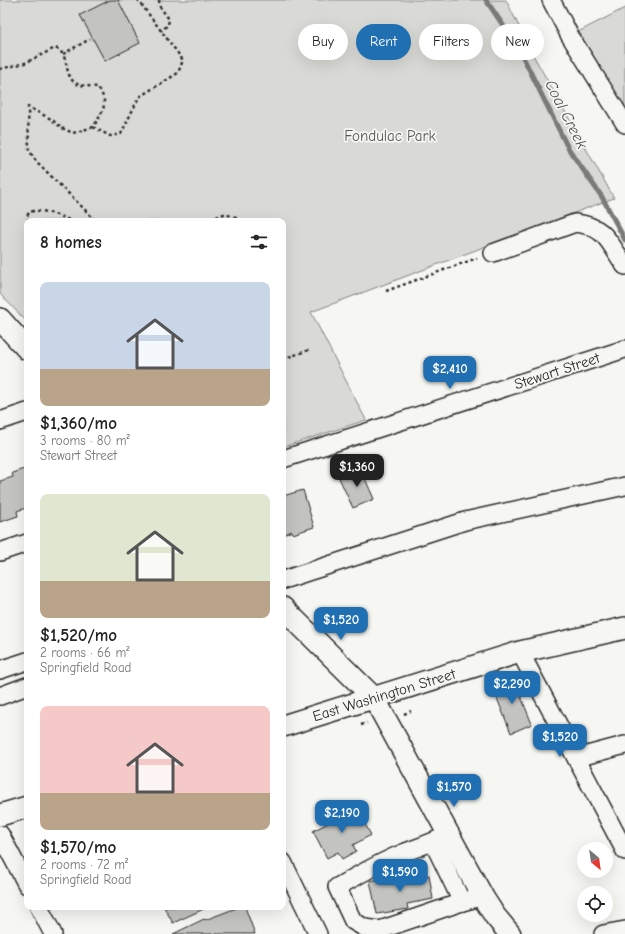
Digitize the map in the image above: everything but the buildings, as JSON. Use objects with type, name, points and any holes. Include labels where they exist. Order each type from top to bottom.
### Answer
[{"type":"main road","points":[[0,319],[24,346]]},
{"type":"main road","points":[[286,611],[374,698],[441,838],[495,916],[510,934]]},
{"type":"main road","name":"East Washington Street","points":[[286,725],[520,652],[625,628]]},
{"type":"main road","points":[[0,815],[24,808]]},
{"type":"street","points":[[551,0],[570,36],[625,124]]},
{"type":"street","points":[[493,253],[575,223],[588,224],[602,231],[625,266]]},
{"type":"street","name":"Stewart Street","points":[[286,458],[625,349]]},
{"type":"street","points":[[0,421],[24,413]]},
{"type":"street","points":[[286,579],[465,521],[625,486]]},
{"type":"street","points":[[0,552],[24,544]]},
{"type":"street","points":[[520,652],[625,850]]},
{"type":"street","points":[[0,670],[24,662]]},
{"type":"street","points":[[0,696],[24,687]]},
{"type":"street","points":[[576,758],[625,745]]},
{"type":"street","points":[[0,834],[24,879]]},
{"type":"street","points":[[462,902],[441,838],[375,866],[337,887],[352,921],[365,928],[380,930],[482,896]]},
{"type":"street","points":[[287,880],[318,934]]},
{"type":"street","points":[[41,910],[53,934]]},
{"type":"street","points":[[603,934],[625,930]]},
{"type":"path","points":[[93,218],[36,161],[29,150],[28,107],[73,133],[93,127],[110,136],[121,134],[139,98],[178,73],[183,60],[138,0]]},
{"type":"path","points":[[159,0],[160,7],[169,19],[168,25],[162,31]]},
{"type":"path","points":[[63,54],[90,39]]},
{"type":"path","points":[[0,69],[24,62],[55,48],[60,50],[63,54],[71,78],[76,84],[97,87],[103,94],[105,105],[93,127]]},
{"type":"path","points":[[28,218],[29,212],[35,210],[52,213],[64,218]]},
{"type":"path","points":[[213,218],[224,214],[236,218]]},
{"type":"path","points":[[386,291],[493,253]]},
{"type":"path","points":[[286,358],[309,350]]},
{"type":"green space","name":"Fondulac Park","points":[[0,0],[506,0],[518,24],[491,24],[491,60],[536,60],[614,198],[311,312],[366,420],[286,446],[286,218],[24,218],[24,319],[0,294]]},
{"type":"green space","points":[[625,8],[625,124],[570,36]]},
{"type":"waterway","name":"Coal Creek","points":[[486,0],[519,49],[568,148],[602,197],[625,240]]}]
